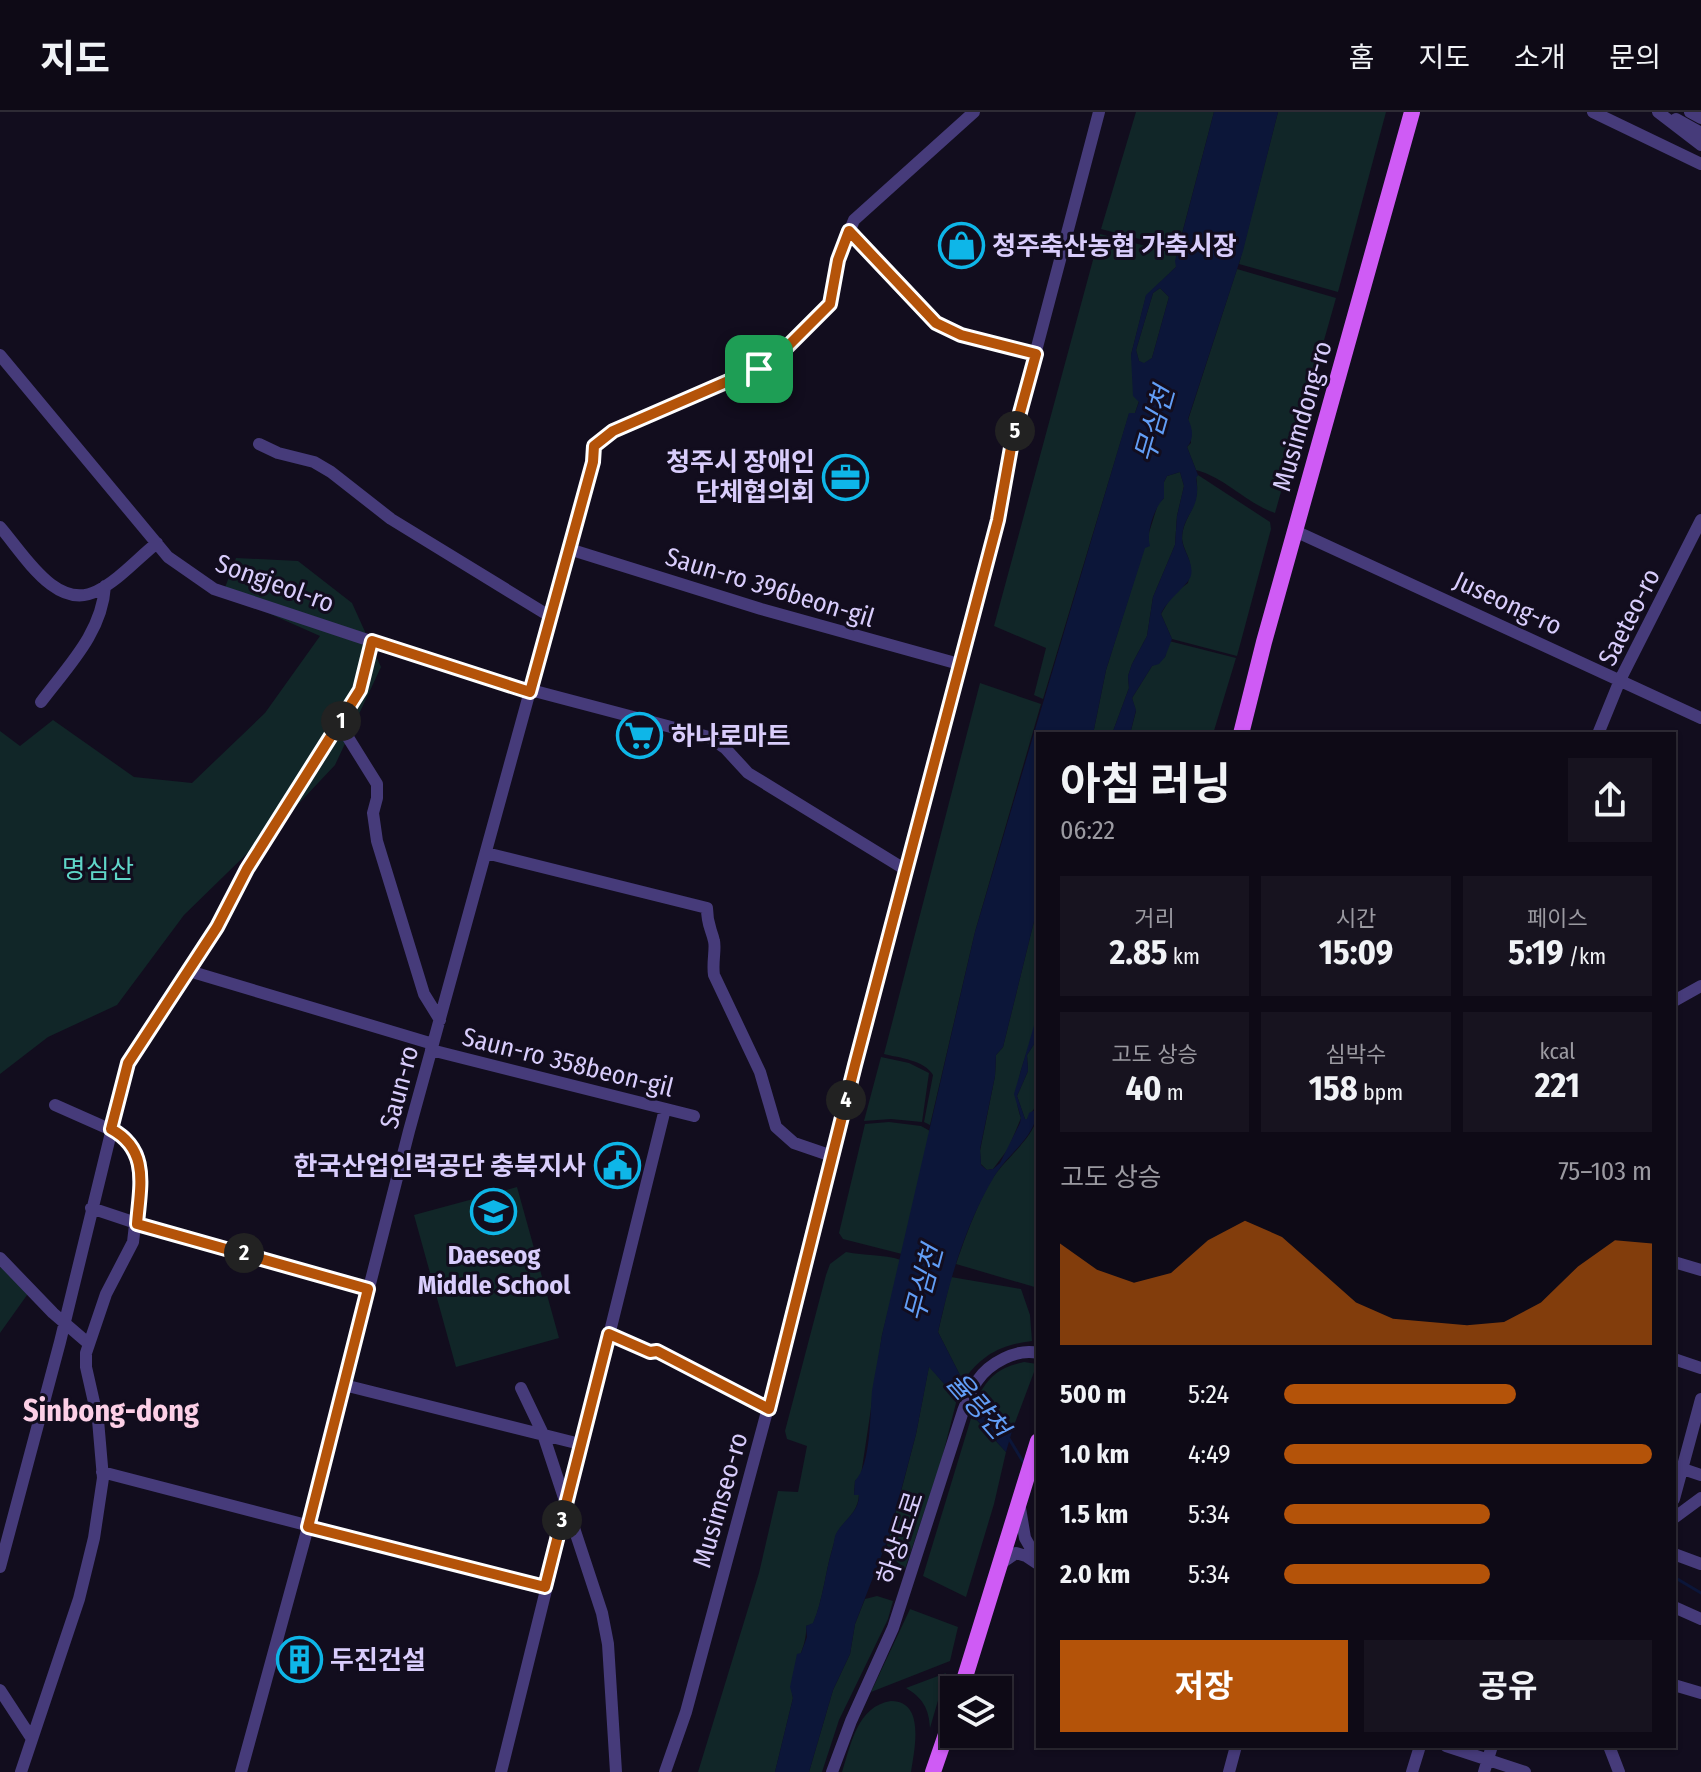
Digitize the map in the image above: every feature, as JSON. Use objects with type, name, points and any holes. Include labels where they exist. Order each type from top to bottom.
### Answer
[{"type":"main road","name":"Musimdong-ro","points":[[1242,732],[1412,112]]},
{"type":"main road","points":[[965,1676],[1036,1447]]},
{"type":"main road","points":[[933,1772],[941,1748]]},
{"type":"street","points":[[974,112],[874,200],[854,220],[849,231],[936,323],[961,335],[1036,354]]},
{"type":"street","name":"Musimseo-ro","points":[[665,1772],[682,1724],[769,1409],[998,520],[1012,442],[1099,112]]},
{"type":"street","points":[[1401,150],[1419,112]]},
{"type":"street","points":[[1593,112],[1701,164]]},
{"type":"street","points":[[1660,112],[1701,133]]},
{"type":"street","points":[[1660,112],[1701,145]]},
{"type":"street","points":[[1690,112],[1701,118]]},
{"type":"street","name":"Saun-ro","points":[[241,1772],[432,1047],[593,462],[594,446],[613,431],[759,369],[784,352],[830,304],[838,260],[849,231]]},
{"type":"street","name":"Songjeol-ro","points":[[0,355],[168,557],[214,589],[530,692],[709,737],[725,748],[748,773],[906,870]]},
{"type":"street","points":[[259,444],[278,453],[314,462],[331,472],[391,519],[551,617]]},
{"type":"street","name":"Saeteo-ro","points":[[1599,732],[1620,680],[1701,520]]},
{"type":"street","points":[[0,527],[49,583],[60,591],[82,596],[105,586],[157,543]]},
{"type":"street","name":"Juseong-ro","points":[[1295,531],[1701,718]]},
{"type":"street","name":"Saun-ro 396beon-gil","points":[[569,549],[761,609],[959,664]]},
{"type":"street","points":[[41,702],[88,640],[102,606],[105,586]]},
{"type":"street","points":[[0,1567],[65,1323],[128,1063],[217,927],[247,869],[360,690],[372,641]]},
{"type":"street","points":[[339,723],[377,784],[373,813],[377,841],[424,994],[440,1020]]},
{"type":"street","points":[[486,853],[707,908],[707,926],[715,943],[711,958],[714,975],[760,1072],[776,1127],[794,1143],[832,1156]]},
{"type":"street","name":"Saun-ro 358beon-gil","points":[[189,971],[432,1047],[694,1116]]},
{"type":"street","points":[[1676,1000],[1701,986]]},
{"type":"street","points":[[21,1772],[89,1560],[99,1510],[102,1472],[98,1420],[86,1367],[86,1353],[106,1294],[133,1242],[139,1191],[138,1154],[125,1136],[55,1105]]},
{"type":"street","points":[[501,1772],[665,1109]]},
{"type":"street","points":[[91,1208],[137,1224],[368,1289]]},
{"type":"street","points":[[0,1258],[89,1344]]},
{"type":"street","points":[[1676,1263],[1701,1270]]},
{"type":"street","points":[[609,1334],[650,1352],[657,1351],[769,1409]]},
{"type":"street","name":"하상도로","points":[[832,1772],[893,1628],[963,1411],[975,1383],[986,1369],[1016,1353],[1036,1353]]},
{"type":"street","points":[[1676,1360],[1701,1368]]},
{"type":"street","points":[[344,1385],[580,1444]]},
{"type":"street","points":[[521,1388],[543,1434],[605,1628],[612,1685],[616,1772]]},
{"type":"street","points":[[1701,1399],[1678,1468],[1701,1475]]},
{"type":"street","points":[[102,1472],[545,1587]]},
{"type":"street","points":[[1676,1517],[1701,1498]]},
{"type":"street","points":[[1019,1500],[1025,1538],[1036,1558]]},
{"type":"street","points":[[1000,1564],[1016,1553],[1036,1561]]},
{"type":"street","points":[[1676,1555],[1701,1564]]},
{"type":"street","points":[[1676,1608],[1701,1619]]},
{"type":"street","points":[[1676,1686],[1701,1693]]},
{"type":"street","points":[[0,1690],[32,1739]]},
{"type":"street","points":[[1229,1772],[1235,1748]]},
{"type":"street","points":[[1412,1772],[1419,1748]]},
{"type":"street","points":[[1450,1748],[1486,1766],[1525,1772]]},
{"type":"street","points":[[1610,1748],[1619,1772]]},
{"type":"green space","points":[[1136,112],[1214,112],[1178,249],[1101,229]]},
{"type":"green space","points":[[1278,112],[1386,112],[1338,292],[1239,264]]},
{"type":"green space","points":[[1100,234],[1176,254],[1176,267],[1146,296],[1131,355],[1139,401],[1135,413],[1129,414],[1043,699],[1034,695],[1046,648],[994,626]]},
{"type":"green space","points":[[1237,269],[1336,298],[1275,513],[1196,470],[1187,447],[1191,443],[1188,420]]},
{"type":"green space","points":[[1160,288],[1169,297],[1152,358],[1144,364],[1139,361],[1136,350],[1153,293]]},
{"type":"green space","points":[[1180,472],[1184,486],[1175,545],[1153,597],[1147,636],[1132,664],[1128,676],[1129,688],[1113,732],[1093,732],[1106,670],[1158,504],[1164,498],[1167,476]]},
{"type":"green space","points":[[1198,475],[1270,522],[1271,529],[1237,656],[1172,639],[1161,614],[1173,594],[1188,583],[1190,564],[1182,539],[1196,496]]},
{"type":"green space","name":"명심산","points":[[236,558],[298,561],[352,603],[381,667],[335,765],[184,915],[117,1005],[48,1037],[0,1074],[0,731],[20,746],[53,720],[134,777],[192,783],[265,713],[320,636],[223,593]]},
{"type":"green space","points":[[1169,641],[1236,658],[1214,732],[1131,732],[1136,711],[1132,698],[1152,666],[1165,657]]},
{"type":"green space","points":[[980,683],[1041,704],[975,932],[930,1125],[924,1122],[933,1075],[918,1063],[884,1054]]},
{"type":"green space","points":[[1036,913],[1036,1025],[1018,1085],[1021,1118],[1008,1149],[993,1169],[987,1170],[981,1164],[980,1151],[995,1076],[996,1055],[1003,1047]]},
{"type":"green space","points":[[1036,1041],[1036,1106],[1025,1119],[1017,1096],[1028,1071],[1027,1055]]},
{"type":"green space","points":[[881,1057],[909,1063],[929,1073],[922,1122],[891,1119],[864,1121]]},
{"type":"green space","points":[[889,1122],[921,1126],[930,1131],[902,1254],[843,1239],[839,1233],[865,1124]]},
{"type":"green space","points":[[1036,1122],[1036,1287],[956,1264],[991,1181]]},
{"type":"green space","points":[[517,1187],[559,1338],[456,1367],[414,1215]]},
{"type":"green space","points":[[846,1252],[901,1260],[882,1335],[861,1475],[855,1481],[854,1495],[859,1494],[858,1500],[837,1533],[813,1624],[806,1626],[804,1644],[792,1680],[793,1698],[775,1772],[698,1772],[759,1573],[778,1491],[798,1492],[807,1446],[787,1439],[785,1431],[826,1275],[830,1264]]},
{"type":"green space","points":[[0,1267],[32,1288],[0,1333]]},
{"type":"green space","points":[[951,1277],[1021,1289],[1030,1315],[1032,1341],[1010,1345],[993,1353],[977,1364],[963,1381],[938,1332]]},
{"type":"green space","points":[[1024,1362],[1036,1364],[1013,1428],[978,1397],[996,1373]]},
{"type":"green space","points":[[929,1366],[957,1399],[941,1462],[905,1569],[895,1560],[887,1545],[916,1434]]},
{"type":"green space","points":[[972,1415],[1006,1452],[966,1597],[923,1576]]},
{"type":"green space","points":[[877,1596],[893,1601],[888,1619],[839,1720],[822,1772],[809,1772],[833,1690],[850,1654],[855,1624],[865,1599]]},
{"type":"green space","points":[[910,1609],[958,1627],[950,1661],[871,1692]]},
{"type":"green space","points":[[946,1673],[940,1676],[940,1694],[930,1728],[924,1705],[906,1688]]},
{"type":"green space","points":[[891,1701],[902,1703],[914,1718],[911,1772],[842,1772],[852,1739],[863,1719],[870,1710]]},
{"type":"water","name":"무심천","points":[[1214,112],[1278,112],[1243,251],[1188,419],[1192,434],[1187,447],[1198,475],[1196,498],[1185,522],[1182,538],[1191,570],[1190,579],[1161,614],[1172,639],[1165,657],[1152,666],[1132,698],[1136,710],[1130,732],[1113,732],[1129,688],[1128,676],[1132,664],[1147,636],[1153,597],[1175,545],[1184,486],[1180,472],[1167,476],[1164,482],[1164,498],[1150,528],[1150,546],[1145,548],[1106,670],[1093,732],[1036,732],[1036,913],[1003,1047],[996,1055],[995,1076],[980,1149],[981,1165],[987,1170],[1000,1163],[1020,1123],[1014,1094],[1036,1019],[1036,1041],[1027,1055],[1028,1071],[1017,1096],[1025,1119],[1036,1108],[1036,1118],[1029,1134],[995,1175],[976,1212],[954,1271],[938,1332],[963,1381],[1013,1428],[1006,1452],[929,1367],[916,1434],[889,1536],[855,1624],[850,1654],[833,1690],[809,1772],[775,1772],[793,1698],[790,1687],[797,1654],[801,1653],[807,1637],[806,1626],[813,1623],[822,1596],[836,1534],[858,1501],[859,1495],[854,1495],[855,1481],[867,1452],[872,1391],[882,1335],[975,932],[1129,413],[1135,413],[1139,402],[1133,396],[1131,355],[1146,295],[1176,267]],"holes":[[[1160,288],[1169,297],[1152,358],[1144,363],[1139,361],[1136,350],[1153,293]]]},
{"type":"waterway","name":"율량천","points":[[1008,1437],[1025,1465]]},
{"type":"waterway","name":"율량천","points":[[1676,1578],[1701,1593]]},
{"type":"place","name":"청주축산농협 가축시장","points":[[961,246]]},
{"type":"place","name":"청주시 장애인 단체협의회","points":[[846,477]]},
{"type":"place","name":"하나로마트","points":[[640,736]]},
{"type":"place","name":"한국산업인력공단 충북지사","points":[[617,1166]]},
{"type":"place","name":"Daeseog Middle School","points":[[494,1212]]},
{"type":"place","name":"두진건설","points":[[299,1660]]},
{"type":"district","name":"Sinbong-dong","points":[[111,1411]]},
{"type":"route","points":[[849,231],[923,312],[948,331],[1036,354],[1012,442],[998,520],[855,1065],[769,1409],[657,1351],[650,1352],[609,1334],[545,1587],[308,1527],[368,1289],[137,1224],[138,1154],[125,1136],[111,1129],[128,1063],[217,927],[247,869],[360,690],[372,641],[530,692],[593,462],[594,446],[613,431],[759,369],[784,352],[830,304],[838,260],[849,231]]}]
